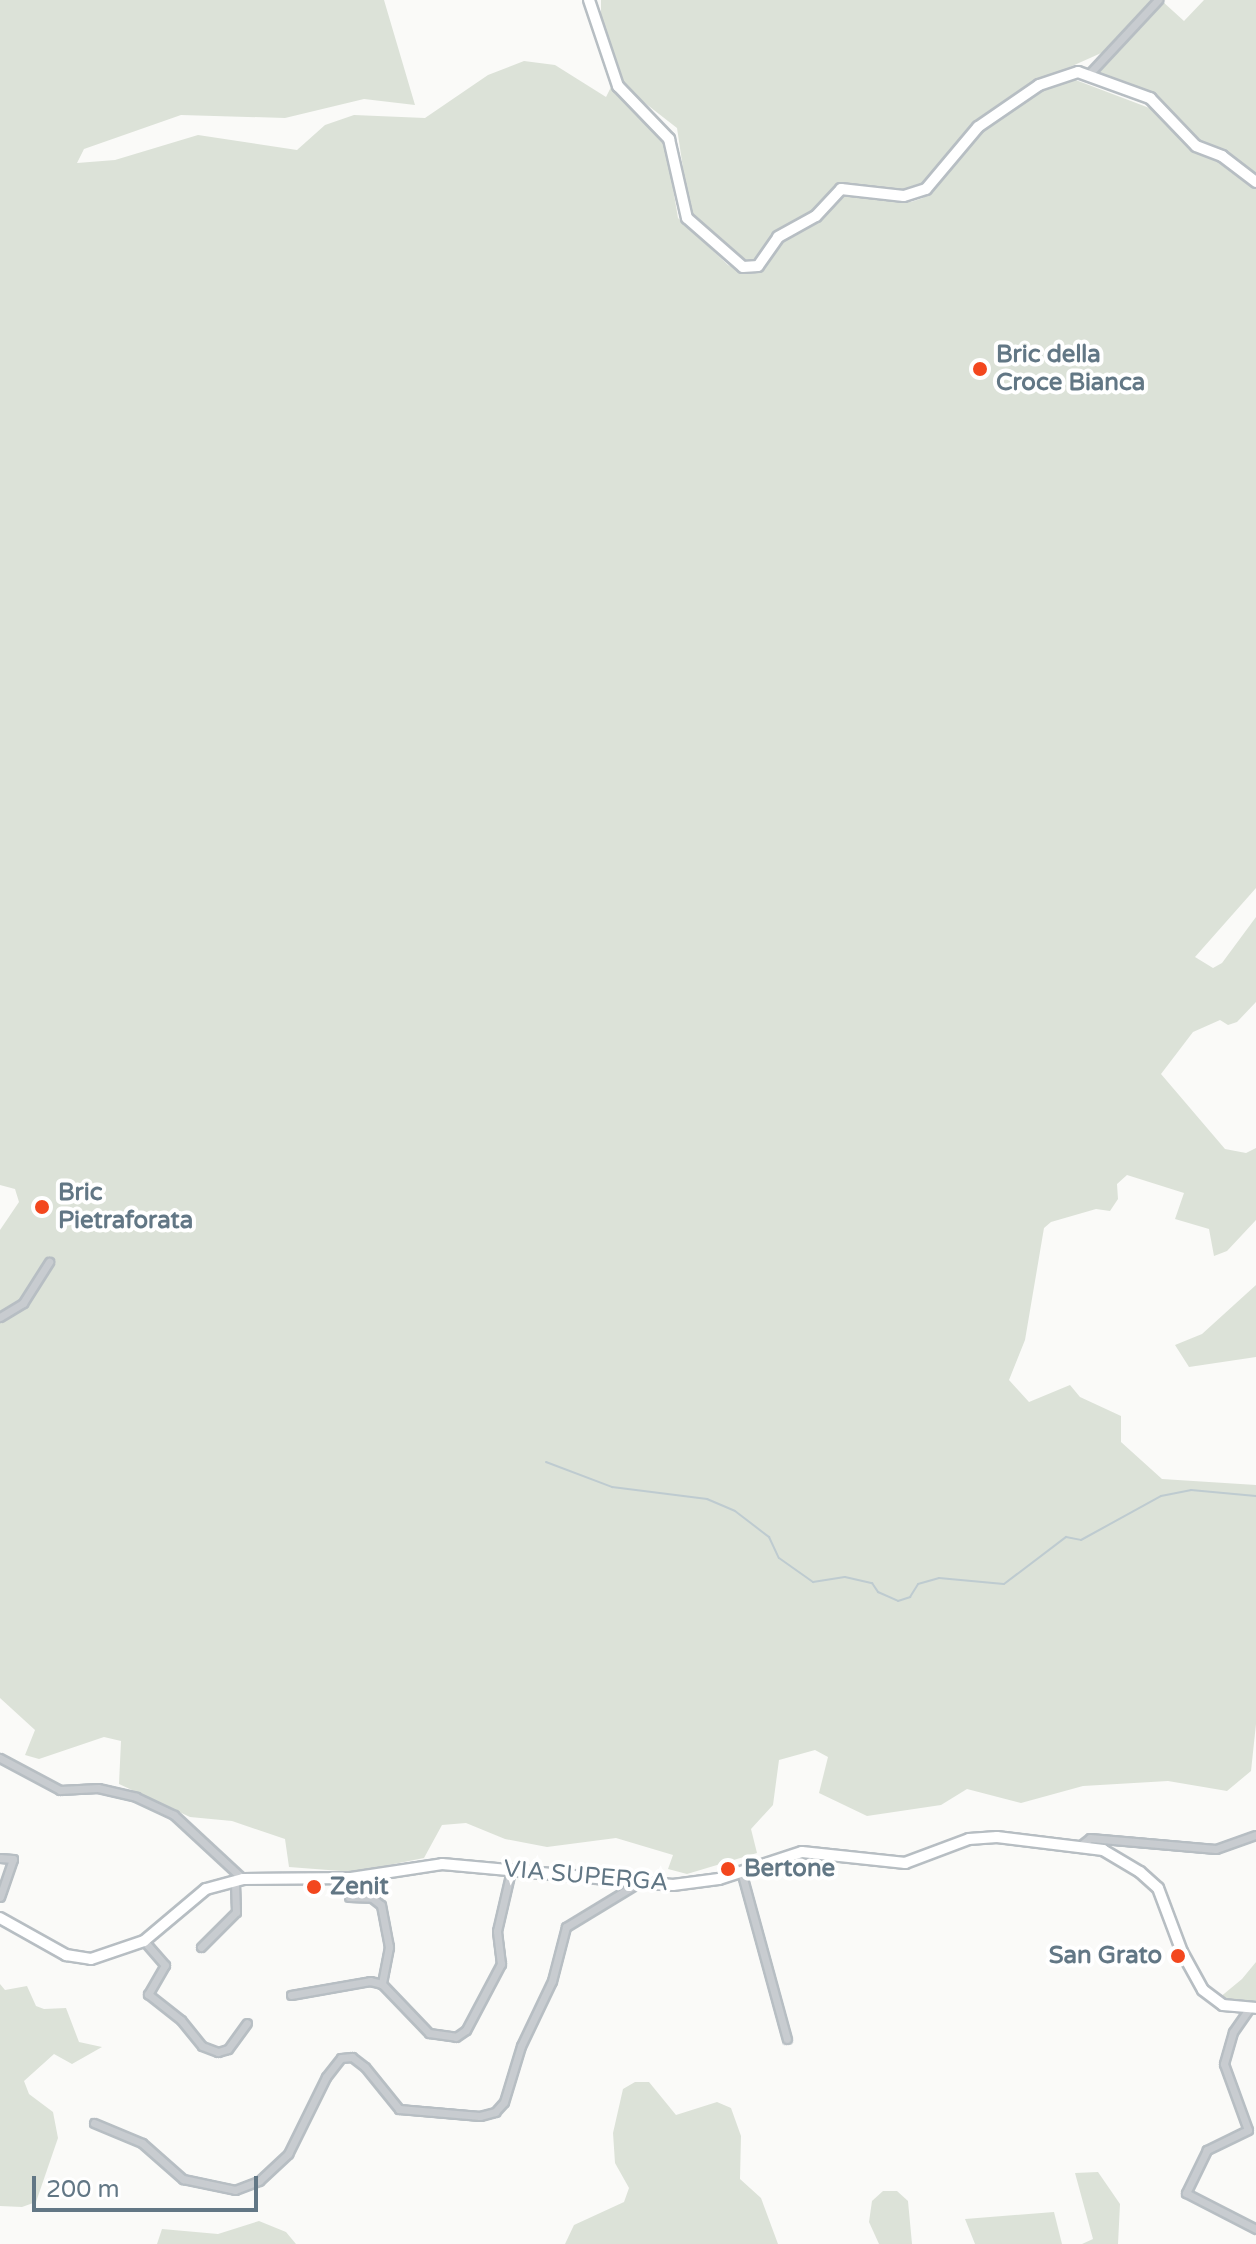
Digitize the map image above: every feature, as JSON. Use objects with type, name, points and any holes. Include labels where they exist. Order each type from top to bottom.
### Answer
[{"type":"street","points":[[589,0],[618,86],[669,139],[687,218],[743,267],[758,266],[778,237],[816,216],[841,189],[904,196],[926,189],[978,127],[1039,85],[1078,72],[1150,98],[1196,146],[1222,156],[1256,182]]},
{"type":"street","points":[[1088,75],[1158,0]]},
{"type":"street","points":[[0,1317],[23,1303],[49,1262]]},
{"type":"street","points":[[0,1758],[60,1790],[98,1788],[162,1809],[239,1880],[236,1912],[201,1947]]},
{"type":"street","points":[[1081,1845],[1090,1838],[1216,1849],[1255,1835]]},
{"type":"street","name":"VIA SUPERGA","points":[[0,1918],[66,1955],[91,1959],[144,1941],[197,1895],[239,1880],[351,1878],[442,1864],[673,1885],[741,1871],[802,1852],[916,1862],[969,1839],[997,1837],[1081,1845],[1119,1859],[1158,1888],[1198,1984],[1223,2005],[1252,2009]]},
{"type":"street","points":[[0,1858],[13,1859],[0,1897]]},
{"type":"street","points":[[291,1995],[346,1982],[382,1984],[429,2033],[441,2039],[466,2030],[501,1964],[497,1931],[511,1871]]},
{"type":"street","points":[[741,1871],[787,2039]]},
{"type":"street","points":[[94,2123],[142,2143],[183,2179],[235,2190],[259,2181],[288,2154],[326,2077],[341,2058],[352,2057],[365,2067],[399,2109],[480,2116],[495,2112],[504,2102],[521,2046],[552,1981],[566,1927],[638,1883]]},
{"type":"street","points":[[349,1897],[372,1898],[381,1905],[389,1947],[382,1984]]},
{"type":"street","points":[[144,1941],[165,1965],[148,1994],[181,2020],[202,2046],[218,2052],[228,2049],[247,2023]]},
{"type":"street","points":[[1252,2009],[1233,2032],[1224,2064],[1248,2130],[1207,2150],[1186,2193],[1256,2229]]},
{"type":"shaded area","points":[[0,0],[384,0],[415,105],[364,99],[285,118],[181,115],[84,149],[77,163],[115,160],[198,135],[297,150],[325,125],[354,115],[425,118],[488,75],[524,61],[555,65],[606,97],[613,83],[622,99],[665,140],[678,218],[728,265],[749,274],[761,272],[787,237],[821,218],[843,194],[911,202],[923,198],[992,121],[1032,95],[1073,79],[1152,109],[1186,143],[1230,166],[1256,188],[1256,888],[1195,957],[1213,968],[1222,963],[1256,917],[1256,1002],[1237,1022],[1228,1025],[1220,1020],[1193,1032],[1161,1074],[1225,1149],[1246,1153],[1256,1148],[1256,1220],[1227,1251],[1214,1256],[1209,1229],[1175,1219],[1184,1193],[1127,1175],[1117,1184],[1118,1199],[1110,1211],[1096,1209],[1051,1222],[1044,1228],[1025,1340],[1009,1380],[1029,1402],[1070,1385],[1080,1397],[1121,1416],[1121,1442],[1162,1479],[1256,1485],[1256,1724],[1251,1771],[1227,1791],[1168,1781],[1083,1786],[1021,1803],[967,1789],[941,1805],[867,1816],[819,1793],[828,1757],[815,1750],[779,1760],[773,1805],[751,1829],[757,1853],[687,1874],[668,1869],[673,1855],[616,1838],[547,1847],[505,1839],[466,1823],[442,1825],[424,1858],[354,1872],[289,1867],[285,1839],[232,1821],[190,1817],[119,1784],[121,1741],[104,1737],[39,1759],[25,1755],[35,1730],[0,1698],[0,1230],[19,1202],[15,1189],[0,1185]]},
{"type":"shaded area","points":[[601,0],[1152,0],[1108,50],[1043,79],[982,119],[914,191],[856,184],[836,189],[755,262],[744,264],[690,215],[677,128],[623,86],[601,21]]},
{"type":"shaded area","points":[[1204,0],[1256,0],[1256,175],[1183,130],[1163,106],[1101,80],[1096,72],[1162,1],[1184,21]]},
{"type":"shaded area","points":[[1256,1285],[1256,1357],[1189,1367],[1175,1345],[1202,1334]]},
{"type":"shaded area","points":[[1256,1962],[1256,2003],[1219,1998],[1242,1979]]},
{"type":"shaded area","points":[[0,1984],[5,1990],[27,1986],[36,2006],[44,2009],[66,2008],[79,2042],[102,2047],[72,2064],[54,2054],[24,2081],[29,2094],[53,2112],[58,2138],[36,2202],[22,2207],[0,2206]]},
{"type":"shaded area","points":[[635,2082],[649,2082],[676,2115],[717,2102],[731,2108],[741,2136],[740,2179],[761,2198],[778,2244],[565,2244],[574,2225],[624,2202],[629,2188],[615,2163],[613,2133],[623,2089]]},
{"type":"shaded area","points":[[1098,2172],[1120,2204],[1118,2244],[1082,2244],[1093,2239],[1075,2173]]},
{"type":"shaded area","points":[[883,2191],[897,2191],[908,2201],[912,2244],[879,2244],[869,2222],[872,2201]]},
{"type":"shaded area","points":[[1054,2212],[1062,2244],[975,2244],[965,2219]]},
{"type":"shaded area","points":[[259,2221],[286,2232],[296,2244],[157,2244],[162,2229],[218,2234]]},
{"type":"waterway","points":[[546,1462],[612,1487],[707,1499],[735,1511],[769,1537],[779,1558],[813,1582],[845,1577],[872,1583],[878,1592],[898,1601],[910,1597],[918,1584],[939,1578],[1004,1584],[1066,1537],[1081,1540],[1161,1496],[1191,1490],[1256,1496]]},
{"type":"place","name":"Bric della Croce Bianca","points":[[980,369]]},
{"type":"place","name":"Bric Pietraforata","points":[[42,1207]]},
{"type":"place","name":"Bertone","points":[[728,1869]]},
{"type":"place","name":"Zenit","points":[[314,1887]]},
{"type":"place","name":"San Grato","points":[[1178,1956]]}]
